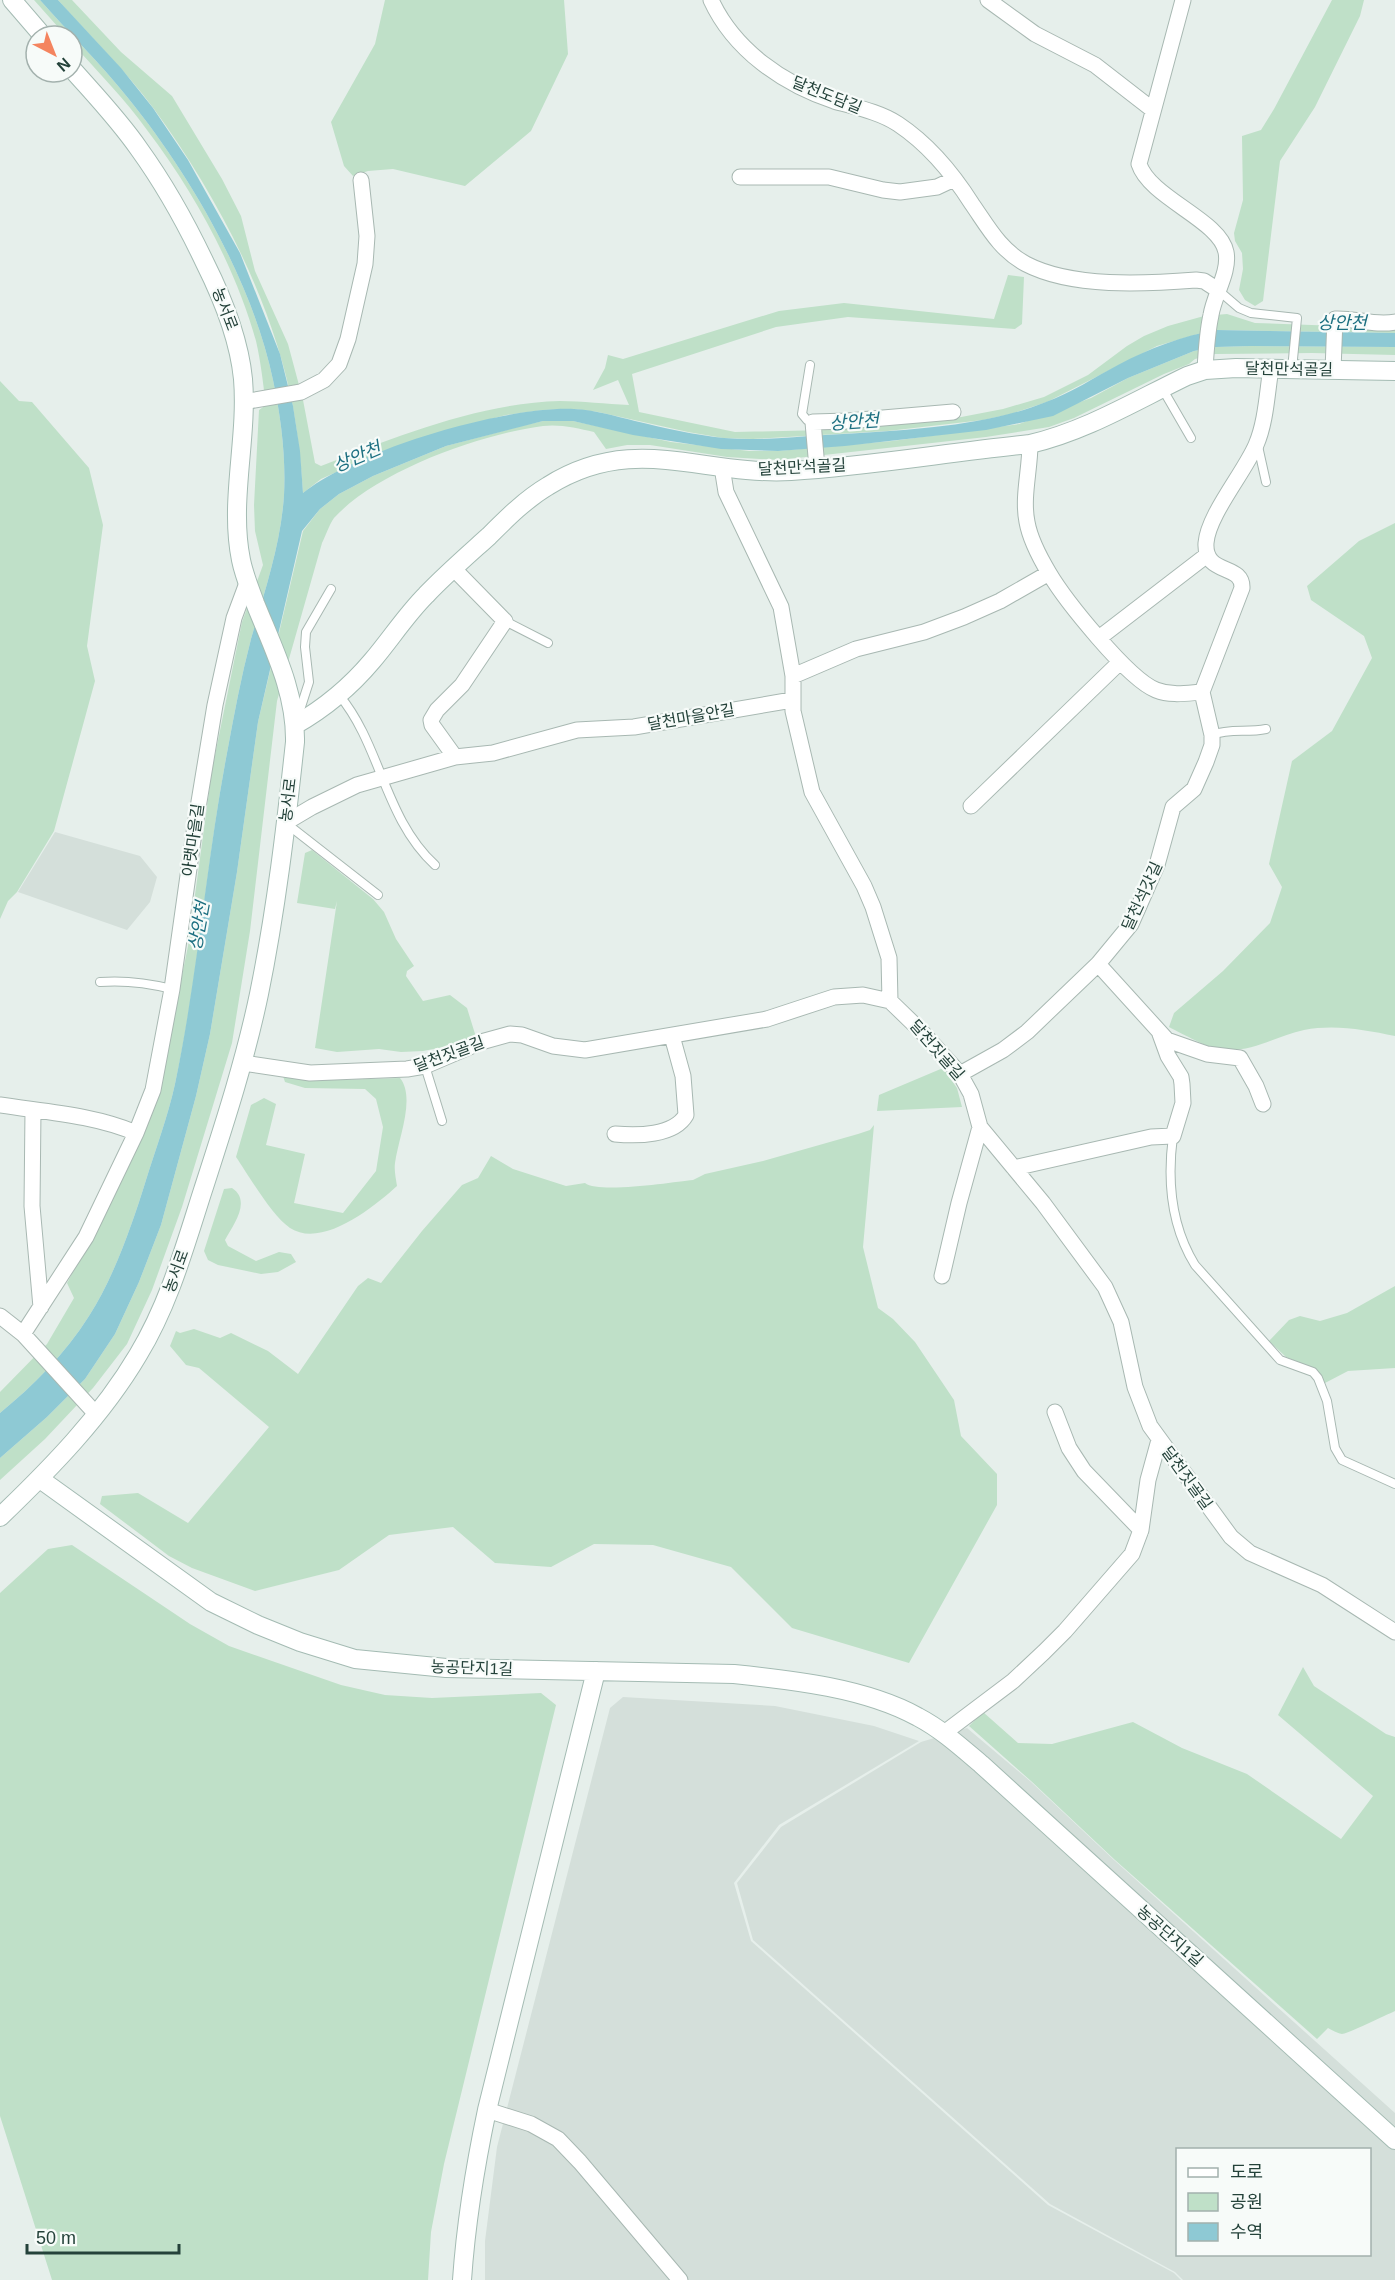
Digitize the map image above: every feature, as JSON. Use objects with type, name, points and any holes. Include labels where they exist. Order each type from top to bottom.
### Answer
[{"type":"street","points":[[12,0],[33,24]]},
{"type":"street","name":"달천도담길","points":[[711,0],[727,26],[766,67],[793,84],[814,93],[896,122],[912,134],[954,178],[1001,245],[1027,264],[1044,271],[1097,281],[1196,280],[1204,281],[1218,290]]},
{"type":"street","points":[[988,0],[1035,34],[1095,65],[1153,110]]},
{"type":"street","points":[[1183,0],[1139,160],[1141,171],[1149,182],[1220,238],[1226,251],[1226,259],[1211,314],[1205,365]]},
{"type":"street","name":"농서로","points":[[0,1517],[40,1479],[96,1414],[139,1354],[163,1306],[185,1246],[243,1063],[265,964],[285,823],[295,725],[290,692],[249,587],[239,553],[237,519],[243,378],[236,340],[216,286],[164,185],[138,147],[84,83]]},
{"type":"street","points":[[741,177],[829,177],[900,192],[937,187],[954,178]]},
{"type":"street","points":[[243,402],[263,400],[312,388],[339,364],[348,339],[365,264],[367,236],[361,180]]},
{"type":"street","points":[[1333,363],[1335,319],[1358,319],[1383,324],[1395,322]]},
{"type":"street","name":"달천만석골길","points":[[295,725],[338,694],[370,664],[425,595],[523,504],[548,486],[579,471],[603,463],[630,458],[677,460],[765,471],[816,463],[1030,444],[1081,429],[1205,365],[1271,368],[1292,362],[1333,363],[1395,371]]},
{"type":"street","points":[[1030,444],[1027,522],[1049,573],[1120,662],[1154,690],[1174,694],[1202,692],[1242,588],[1241,577],[1214,564],[1207,555],[1206,540],[1217,514],[1257,444],[1271,368]]},
{"type":"street","points":[[816,463],[813,422],[953,412]]},
{"type":"street","points":[[722,467],[726,492],[781,607],[793,676],[792,700],[812,792],[864,886],[882,932],[889,958],[890,1001]]},
{"type":"street","points":[[1100,638],[1207,555]]},
{"type":"street","points":[[453,568],[505,621],[462,685],[437,710],[431,720],[432,725],[455,757]]},
{"type":"street","points":[[793,676],[856,649],[924,632],[953,622],[1000,601],[1049,573]]},
{"type":"street","name":"아랫마을길","points":[[27,1338],[41,1307],[86,1237],[136,1133],[153,1090],[172,989],[211,726],[234,618],[249,587]]},
{"type":"street","points":[[971,806],[1120,662]]},
{"type":"street","name":"달천석갓길","points":[[960,1074],[1003,1050],[1027,1032],[1098,964],[1127,930],[1158,865],[1173,807],[1194,789],[1212,745],[1212,735],[1202,692]]},
{"type":"street","name":"달천마을안길","points":[[285,823],[357,785],[455,757],[493,753],[577,730],[634,727],[792,700]]},
{"type":"street","points":[[1098,964],[1167,1040],[1207,1054],[1240,1058],[1253,1079],[1263,1104]]},
{"type":"street","name":"달천짓골길","points":[[243,1063],[309,1073],[407,1069],[425,1066],[481,1042],[510,1034],[522,1035],[553,1046],[585,1050],[767,1019],[819,1001],[850,995],[878,996],[890,1001],[960,1074],[971,1095],[980,1127],[1073,1241],[1106,1287],[1121,1323],[1141,1407],[1159,1440],[1212,1512],[1240,1546],[1263,1560],[1322,1585],[1395,1632]]},
{"type":"street","points":[[1014,1168],[1150,1137],[1173,1136],[1183,1102],[1182,1084],[1181,1077],[1168,1056],[1160,1034]]},
{"type":"street","points":[[615,1134],[637,1136],[650,1134],[680,1123],[684,1119],[687,1110],[683,1077],[672,1036]]},
{"type":"street","points":[[0,1105],[107,1124],[136,1133]]},
{"type":"street","points":[[33,1110],[32,1206],[41,1307]]},
{"type":"street","points":[[942,1276],[980,1127]]},
{"type":"street","points":[[0,1316],[27,1338],[96,1414]]},
{"type":"street","points":[[1055,1412],[1069,1448],[1084,1471],[1140,1530]]},
{"type":"street","points":[[944,1733],[1013,1681],[1065,1631],[1132,1554],[1140,1530],[1148,1480],[1159,1440]]},
{"type":"street","name":"농공단지1길","points":[[40,1479],[211,1602],[300,1642],[355,1659],[446,1668],[734,1674],[808,1684],[886,1702],[917,1716],[944,1733],[990,1771],[1395,2140]]},
{"type":"street","points":[[462,2280],[473,2177],[487,2110],[596,1671]]},
{"type":"street","points":[[487,2110],[531,2124],[558,2139],[680,2280]]},
{"type":"lane","points":[[1218,290],[1239,308],[1251,313],[1297,318],[1292,362]]},
{"type":"lane","points":[[810,365],[802,414],[807,420],[813,422]]},
{"type":"lane","points":[[1162,388],[1191,438]]},
{"type":"lane","points":[[1257,444],[1266,482]]},
{"type":"lane","points":[[295,725],[309,682],[305,647],[306,632],[331,589]]},
{"type":"lane","points":[[505,621],[548,643]]},
{"type":"lane","points":[[338,694],[355,718],[396,812],[424,855],[435,865]]},
{"type":"lane","points":[[1212,735],[1231,729],[1253,732],[1266,729]]},
{"type":"lane","points":[[285,823],[378,895]]},
{"type":"lane","points":[[100,982],[143,983],[172,989]]},
{"type":"lane","points":[[425,1066],[442,1121]]},
{"type":"lane","points":[[1173,1136],[1169,1173],[1170,1188],[1179,1231],[1186,1251],[1195,1265],[1280,1360],[1313,1372],[1318,1378],[1327,1401],[1335,1448],[1342,1460],[1395,1484]]},
{"type":"shaded area","points":[[55,832],[140,856],[157,877],[150,902],[127,930],[18,892]]},
{"type":"shaded area","points":[[623,1697],[775,1706],[874,1726],[919,1741],[779,1825],[734,1883],[751,1941],[1048,2205],[1174,2273],[1181,2280],[485,2280],[485,2241],[497,2147],[610,1708]]},
{"type":"shaded area","points":[[967,1728],[1030,1781],[1114,1860],[1395,2113],[1395,2280],[1183,2280],[1175,2272],[1050,2204],[753,1940],[737,1883],[781,1827],[921,1742]]},
{"type":"green space","points":[[34,0],[40,0],[62,24],[55,24]]},
{"type":"green space","points":[[58,0],[72,0],[121,52],[172,96],[222,179],[241,216],[255,271],[288,344],[303,400],[315,463],[321,466],[438,423],[499,408],[560,401],[629,405],[618,380],[593,390],[605,368],[608,355],[623,359],[779,311],[844,303],[994,319],[1008,275],[1024,277],[1022,324],[1015,329],[848,317],[776,327],[632,374],[639,412],[735,432],[825,430],[956,418],[1003,409],[1044,397],[1088,375],[1144,336],[1168,326],[1204,316],[1227,314],[1255,323],[1395,328],[1395,333],[1217,330],[1157,346],[1047,402],[1011,414],[983,420],[888,431],[753,439],[723,438],[575,409],[506,415],[434,434],[379,453],[321,479],[303,493],[295,418],[284,367],[257,289],[240,251],[200,178],[154,109],[84,29],[84,24],[80,24]]},
{"type":"green space","points":[[385,0],[564,0],[568,54],[531,131],[465,186],[393,169],[368,171],[353,176],[344,166],[331,122],[375,44]]},
{"type":"green space","points":[[1332,0],[1364,0],[1360,16],[1315,107],[1280,161],[1263,301],[1255,306],[1245,300],[1239,290],[1243,269],[1242,253],[1235,241],[1234,233],[1243,200],[1242,136],[1261,130]]},
{"type":"green space","points":[[84,48],[128,98],[174,160],[196,195],[235,268],[264,343],[273,380],[284,452],[284,495],[276,550],[247,653],[238,696],[213,836],[183,1043],[165,1120],[128,1233],[98,1301],[80,1330],[59,1356],[37,1380],[0,1413],[0,1392],[47,1344],[74,1298],[67,1283],[116,1192],[143,1134],[161,1078],[188,946],[212,770],[242,622],[263,565],[255,531],[254,505],[259,410],[266,405],[256,341],[237,285],[197,204],[164,154],[111,85],[84,56]]},
{"type":"green space","points":[[1216,347],[1395,347],[1395,355],[1215,354],[1195,359],[1189,364],[1074,418],[1049,427],[986,437],[779,460],[727,457],[650,445],[627,445],[606,449],[594,432],[562,426],[543,426],[490,437],[431,457],[376,485],[334,518],[322,543],[277,701],[250,931],[232,1043],[182,1207],[152,1290],[127,1344],[93,1388],[45,1439],[0,1480],[0,1458],[47,1417],[85,1379],[115,1334],[139,1282],[161,1225],[196,1096],[210,1034],[237,872],[258,722],[303,531],[320,509],[339,494],[373,476],[446,446],[543,421],[573,421],[671,442],[749,451],[778,451],[892,441],[1019,424],[1091,398],[1128,378],[1194,351]]},
{"type":"green space","points":[[0,381],[19,401],[32,402],[89,468],[103,525],[87,646],[95,681],[54,831],[17,892],[8,901],[0,919]]},
{"type":"green space","points":[[1395,523],[1395,1036],[1361,1030],[1316,1028],[1245,1049],[1224,1050],[1211,1047],[1169,1027],[1174,1013],[1223,971],[1270,923],[1282,887],[1269,864],[1292,761],[1332,731],[1372,658],[1364,636],[1311,600],[1307,586],[1359,541]]},
{"type":"green space","points":[[312,850],[373,899],[384,912],[396,939],[414,966],[407,971],[406,976],[423,1001],[450,995],[467,1008],[476,1037],[449,1046],[423,1051],[401,1052],[379,1049],[337,1052],[315,1048],[337,901],[335,909],[297,903],[305,853]]},
{"type":"green space","points":[[943,1068],[957,1088],[962,1107],[877,1111],[879,1095]]},
{"type":"green space","points":[[283,1076],[336,1080],[400,1078],[405,1086],[405,1119],[395,1166],[397,1186],[361,1214],[332,1229],[317,1233],[303,1233],[290,1228],[268,1205],[236,1157],[251,1105],[264,1098],[276,1104],[266,1145],[305,1154],[294,1203],[343,1213],[376,1171],[383,1127],[376,1099],[365,1089],[305,1088],[285,1082]]},
{"type":"green space","points":[[874,1125],[863,1247],[878,1308],[893,1319],[915,1342],[954,1400],[961,1436],[997,1474],[997,1505],[909,1663],[792,1628],[731,1567],[653,1545],[594,1544],[551,1567],[495,1563],[453,1527],[389,1535],[339,1570],[255,1591],[192,1568],[169,1556],[100,1504],[102,1496],[138,1493],[188,1523],[269,1427],[199,1368],[186,1365],[170,1346],[176,1331],[180,1333],[194,1329],[220,1338],[231,1333],[268,1351],[298,1374],[358,1286],[368,1278],[381,1283],[462,1185],[478,1178],[491,1156],[513,1169],[566,1186],[585,1183],[605,1187],[637,1186],[693,1180],[705,1174],[763,1161],[858,1134],[870,1130]]},
{"type":"green space","points":[[232,1188],[238,1193],[241,1206],[225,1240],[228,1246],[256,1261],[279,1252],[291,1254],[296,1262],[278,1272],[261,1274],[218,1265],[208,1260],[204,1251],[224,1189]]},
{"type":"green space","points":[[1395,1286],[1395,1368],[1348,1371],[1325,1383],[1315,1369],[1286,1357],[1269,1341],[1289,1320],[1300,1316],[1320,1321],[1347,1313]]},
{"type":"green space","points":[[72,1545],[190,1624],[229,1646],[341,1685],[385,1695],[432,1698],[541,1693],[556,1705],[444,2164],[431,2232],[428,2280],[52,2280],[0,2116],[0,1593],[48,1549]]},
{"type":"green space","points":[[1303,1667],[1314,1686],[1386,1734],[1395,1737],[1395,2011],[1342,2034],[1328,2028],[1317,2039],[1115,1860],[969,1726],[983,1712],[1018,1743],[1052,1744],[1133,1722],[1182,1748],[1247,1774],[1341,1839],[1373,1796],[1278,1715]]},
{"type":"water","points":[[40,0],[58,0],[80,24],[62,24]]},
{"type":"water","points":[[84,28],[121,68],[153,108],[188,160],[240,253],[280,354],[293,406],[300,451],[303,493],[328,477],[394,446],[472,423],[545,410],[590,411],[679,431],[737,439],[893,431],[963,423],[1019,411],[1065,394],[1154,348],[1217,330],[1395,333],[1395,347],[1216,347],[1194,351],[1128,378],[1053,416],[986,430],[845,446],[778,451],[721,449],[633,435],[573,421],[543,421],[446,446],[373,476],[339,494],[320,509],[302,531],[258,722],[237,872],[210,1034],[196,1096],[161,1225],[139,1282],[115,1334],[85,1379],[47,1417],[0,1458],[0,1413],[37,1380],[59,1356],[80,1330],[106,1285],[135,1215],[169,1108],[190,1001],[227,753],[247,653],[276,550],[284,495],[284,452],[278,408],[264,343],[251,306],[235,268],[196,195],[151,128],[84,48]]},
{"type":"water label","name":"상안천","points":[[1342,323]]},
{"type":"water label","name":"상안천","points":[[854,422]]},
{"type":"water label","name":"상안천","points":[[357,457]]},
{"type":"water label","name":"상안천","points":[[199,926]]}]
